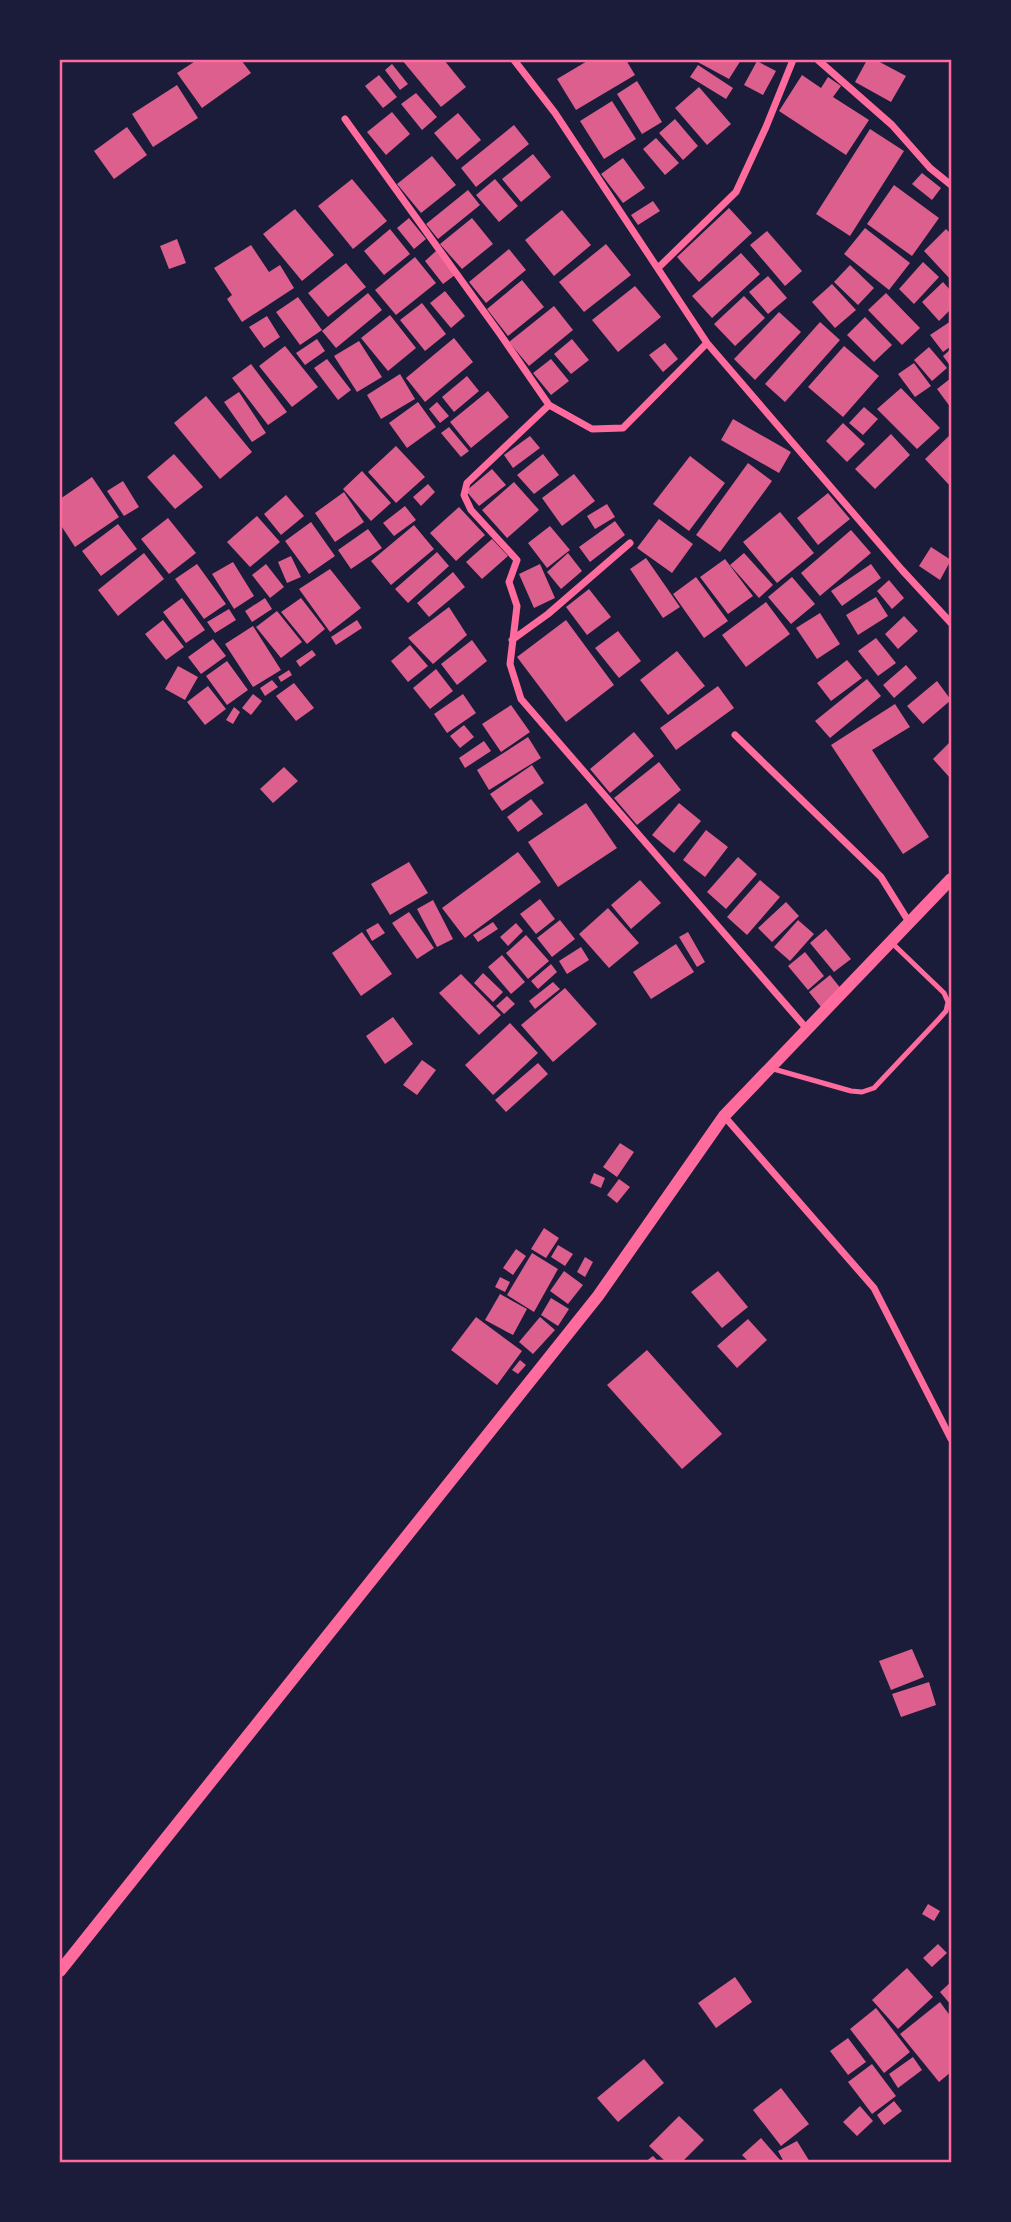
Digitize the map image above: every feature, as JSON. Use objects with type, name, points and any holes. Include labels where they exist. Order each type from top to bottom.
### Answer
[{"type":"street","points":[[514,60],[555,113],[707,343],[902,570],[951,623]]},
{"type":"street","points":[[659,267],[736,192],[793,60]]},
{"type":"street","points":[[818,60],[892,125],[930,168],[951,185]]},
{"type":"street","points":[[345,119],[549,405],[592,429],[623,428],[707,343]]},
{"type":"street","points":[[549,405],[467,483],[464,495],[471,510],[517,560],[509,582],[517,606],[510,664],[522,699],[807,1029]]},
{"type":"street","points":[[512,640],[548,614],[629,543]]},
{"type":"street","points":[[734,736],[881,877],[909,922]]},
{"type":"street","points":[[60,1971],[598,1296],[724,1116],[951,879]]},
{"type":"street","points":[[724,1116],[874,1288],[951,1439]]},
{"type":"lane","points":[[769,1068],[851,1091],[862,1092],[874,1088],[946,1011],[948,1002],[944,993],[892,943]]},
{"type":"building","points":[[197,60],[241,60],[251,73],[202,108],[177,73]]},
{"type":"building","points":[[402,60],[444,60],[466,87],[441,107]]},
{"type":"building","points":[[589,60],[626,60],[635,75],[576,110],[557,79]]},
{"type":"building","points":[[694,60],[741,60],[729,79]]},
{"type":"building","points":[[867,60],[876,60],[906,76],[891,102],[855,82]]},
{"type":"building","points":[[757,61],[776,71],[763,95],[744,85]]},
{"type":"building","points":[[392,64],[408,84],[400,90],[385,70]]},
{"type":"building","points":[[698,65],[733,88],[726,99],[690,77]]},
{"type":"building","points":[[379,75],[397,97],[383,108],[365,86]]},
{"type":"building","points":[[802,75],[821,88],[828,77],[841,86],[833,97],[869,120],[846,155],[779,111]]},
{"type":"building","points":[[637,81],[662,122],[642,134],[617,94]]},
{"type":"building","points":[[177,85],[198,118],[153,147],[132,114]]},
{"type":"building","points":[[699,87],[731,124],[707,145],[675,108]]},
{"type":"building","points":[[416,93],[437,117],[422,130],[401,104]]},
{"type":"building","points":[[612,101],[636,139],[604,159],[580,121]]},
{"type":"building","points":[[392,112],[410,134],[386,155],[367,132]]},
{"type":"building","points":[[458,113],[481,140],[457,160],[434,133]]},
{"type":"building","points":[[675,119],[698,146],[683,160],[659,133]]},
{"type":"building","points":[[514,125],[529,144],[476,187],[461,168]]},
{"type":"building","points":[[127,127],[147,155],[114,179],[94,151]]},
{"type":"building","points":[[870,129],[904,151],[850,236],[816,214]]},
{"type":"building","points":[[656,138],[679,163],[665,175],[643,149]]},
{"type":"building","points":[[533,154],[551,177],[521,202],[502,179]]},
{"type":"building","points":[[432,156],[456,185],[421,213],[397,184]]},
{"type":"building","points":[[623,158],[645,188],[623,203],[601,174]]},
{"type":"building","points":[[922,173],[941,188],[932,200],[912,184]]},
{"type":"building","points":[[352,179],[387,221],[353,249],[318,206]]},
{"type":"building","points":[[495,179],[518,206],[499,222],[476,195]]},
{"type":"building","points":[[894,185],[939,218],[912,256],[867,224]]},
{"type":"building","points":[[468,190],[480,205],[438,239],[426,224]]},
{"type":"building","points":[[653,201],[660,211],[638,225],[631,215]]},
{"type":"building","points":[[729,208],[752,233],[699,282],[677,257]]},
{"type":"building","points":[[295,209],[334,255],[302,281],[263,234]]},
{"type":"building","points":[[562,210],[591,245],[554,276],[525,240]]},
{"type":"building","points":[[409,218],[426,239],[414,249],[397,228]]},
{"type":"building","points":[[472,218],[493,244],[462,269],[440,244]]},
{"type":"building","points":[[865,228],[910,263],[889,290],[844,254]]},
{"type":"building","points":[[390,229],[410,254],[384,275],[364,251]]},
{"type":"building","points":[[946,229],[951,234],[951,280],[924,251]]},
{"type":"building","points":[[767,231],[802,271],[785,286],[750,245]]},
{"type":"building","points":[[177,239],[186,263],[169,269],[160,246]]},
{"type":"building","points":[[606,244],[631,275],[584,312],[559,282]]},
{"type":"building","points":[[251,245],[269,272],[280,265],[294,288],[242,322],[227,299],[232,295],[214,268]]},
{"type":"building","points":[[509,249],[526,270],[486,303],[469,282]]},
{"type":"building","points":[[436,251],[455,275],[443,284],[425,261]]},
{"type":"building","points":[[741,253],[760,274],[712,318],[692,296]]},
{"type":"building","points":[[415,257],[436,283],[396,315],[375,290]]},
{"type":"building","points":[[923,262],[939,277],[914,304],[899,289]]},
{"type":"building","points":[[346,263],[366,287],[328,317],[308,293]]},
{"type":"building","points":[[850,265],[874,288],[858,305],[834,282]]},
{"type":"building","points":[[768,276],[787,298],[768,314],[749,292]]},
{"type":"building","points":[[522,280],[544,307],[508,336],[487,309]]},
{"type":"building","points":[[943,282],[951,291],[951,309],[939,321],[922,302]]},
{"type":"building","points":[[832,284],[856,310],[835,328],[812,302]]},
{"type":"building","points":[[635,286],[661,317],[618,352],[592,320]]},
{"type":"building","points":[[445,291],[465,316],[451,328],[430,303]]},
{"type":"building","points":[[368,293],[382,310],[336,348],[322,331]]},
{"type":"building","points":[[886,293],[920,328],[902,345],[868,310]]},
{"type":"building","points":[[744,296],[765,318],[735,346],[714,324]]},
{"type":"building","points":[[298,297],[322,330],[300,345],[276,312]]},
{"type":"building","points":[[422,303],[446,334],[425,351],[400,320]]},
{"type":"building","points":[[554,306],[573,330],[529,366],[509,342]]},
{"type":"building","points":[[779,312],[801,332],[755,380],[734,359]]},
{"type":"building","points":[[390,315],[416,348],[388,371],[361,338]]},
{"type":"building","points":[[267,316],[280,337],[264,348],[249,327]]},
{"type":"building","points":[[865,317],[892,345],[874,362],[847,335]]},
{"type":"building","points":[[951,321],[951,346],[943,352],[930,335]]},
{"type":"building","points":[[820,322],[840,340],[785,402],[765,384]]},
{"type":"building","points":[[454,338],[473,362],[425,402],[406,378]]},
{"type":"building","points":[[317,339],[325,351],[305,365],[296,353]]},
{"type":"building","points":[[572,339],[589,360],[571,374],[554,354]]},
{"type":"building","points":[[359,341],[382,377],[357,392],[334,356]]},
{"type":"building","points":[[665,343],[678,359],[663,372],[649,355]]},
{"type":"building","points":[[285,346],[318,387],[292,407],[259,366]]},
{"type":"building","points":[[844,346],[879,376],[843,417],[808,387]]},
{"type":"building","points":[[929,347],[947,368],[932,381],[914,360]]},
{"type":"building","points":[[951,349],[951,367],[943,356]]},
{"type":"building","points":[[327,359],[351,390],[338,400],[314,368]]},
{"type":"building","points":[[551,359],[569,381],[551,395],[533,373]]},
{"type":"building","points":[[914,363],[931,386],[915,397],[898,374]]},
{"type":"building","points":[[251,364],[287,412],[268,425],[232,378]]},
{"type":"building","points":[[400,374],[415,399],[381,419],[367,395]]},
{"type":"building","points":[[467,376],[479,391],[454,412],[442,397]]},
{"type":"building","points":[[951,378],[951,408],[937,389]]},
{"type":"building","points":[[901,388],[940,428],[917,449],[877,409]]},
{"type":"building","points":[[488,391],[509,417],[471,448],[450,422]]},
{"type":"building","points":[[239,392],[266,433],[252,442],[224,402]]},
{"type":"building","points":[[206,396],[252,452],[220,479],[174,423]]},
{"type":"building","points":[[418,402],[436,427],[407,448],[389,423]]},
{"type":"building","points":[[437,402],[449,416],[440,423],[429,409]]},
{"type":"building","points":[[864,407],[878,419],[863,435],[849,423]]},
{"type":"building","points":[[733,419],[791,452],[779,473],[721,440]]},
{"type":"building","points":[[843,423],[865,444],[847,462],[826,441]]},
{"type":"building","points":[[449,427],[469,451],[461,457],[441,433]]},
{"type":"building","points":[[891,434],[910,455],[875,489],[855,469]]},
{"type":"building","points":[[951,434],[951,487],[925,459]]},
{"type":"building","points":[[530,436],[540,448],[513,468],[504,455]]},
{"type":"building","points":[[396,446],[425,477],[396,503],[368,472]]},
{"type":"building","points":[[174,454],[203,487],[175,509],[147,477]]},
{"type":"building","points":[[543,454],[559,475],[534,494],[517,475]]},
{"type":"building","points":[[690,456],[725,483],[689,531],[653,504]]},
{"type":"building","points":[[748,463],[772,481],[720,552],[696,535]]},
{"type":"building","points":[[492,469],[506,485],[479,506],[466,491]]},
{"type":"building","points":[[362,471],[391,503],[371,521],[343,489]]},
{"type":"building","points":[[574,474],[595,501],[562,526],[542,498]]},
{"type":"building","points":[[92,477],[119,517],[75,547],[60,524],[60,499]]},
{"type":"building","points":[[123,481],[139,507],[124,516],[107,491]]},
{"type":"building","points":[[514,482],[539,510],[507,538],[482,510]]},
{"type":"building","points":[[428,484],[435,492],[421,506],[413,497]]},
{"type":"building","points":[[344,492],[364,522],[335,542],[315,513]]},
{"type":"building","points":[[828,493],[850,519],[818,545],[797,518]]},
{"type":"building","points":[[286,495],[304,516],[281,535],[264,514]]},
{"type":"building","points":[[607,504],[615,517],[595,529],[587,516]]},
{"type":"building","points":[[405,506],[416,520],[394,536],[383,523]]},
{"type":"building","points":[[459,507],[485,535],[456,561],[430,533]]},
{"type":"building","points":[[780,512],[814,553],[777,583],[743,542]]},
{"type":"building","points":[[257,516],[280,542],[250,567],[227,542]]},
{"type":"building","points":[[168,518],[196,553],[169,574],[141,539]]},
{"type":"building","points":[[659,519],[693,544],[672,573],[637,548]]},
{"type":"building","points":[[615,521],[625,535],[590,562],[579,547]]},
{"type":"building","points":[[311,522],[335,556],[309,574],[285,541]]},
{"type":"building","points":[[118,524],[137,549],[101,576],[82,551]]},
{"type":"building","points":[[414,525],[434,549],[391,585],[371,561]]},
{"type":"building","points":[[550,526],[570,550],[547,568],[528,543]]},
{"type":"building","points":[[368,529],[382,548],[351,569],[338,550]]},
{"type":"building","points":[[851,530],[871,553],[820,596],[801,573]]},
{"type":"building","points":[[492,539],[508,556],[482,579],[466,562]]},
{"type":"building","points":[[931,547],[951,560],[940,580],[919,566]]},
{"type":"building","points":[[437,552],[449,566],[408,603],[395,589]]},
{"type":"building","points":[[144,553],[164,579],[118,616],[98,590]]},
{"type":"building","points":[[568,553],[582,571],[561,589],[547,572]]},
{"type":"building","points":[[744,553],[773,585],[759,598],[730,565]]},
{"type":"building","points":[[291,556],[301,577],[287,583],[278,562]]},
{"type":"building","points":[[646,558],[680,607],[663,618],[630,569]]},
{"type":"building","points":[[725,559],[753,596],[728,614],[700,577]]},
{"type":"building","points":[[233,562],[254,596],[234,609],[212,574]]},
{"type":"building","points":[[197,564],[226,604],[204,619],[175,579]]},
{"type":"building","points":[[266,564],[284,587],[270,598],[252,575]]},
{"type":"building","points":[[540,564],[555,598],[534,608],[519,574]]},
{"type":"building","points":[[871,564],[881,578],[842,606],[831,591]]},
{"type":"building","points":[[330,569],[361,608],[330,632],[299,589]]},
{"type":"building","points":[[453,572],[465,587],[429,617],[417,603]]},
{"type":"building","points":[[696,577],[728,621],[704,638],[673,594]]},
{"type":"building","points":[[792,577],[815,604],[791,624],[768,597]]},
{"type":"building","points":[[889,580],[904,598],[892,609],[877,591]]},
{"type":"building","points":[[589,589],[611,617],[587,635],[566,607]]},
{"type":"building","points":[[876,597],[888,616],[858,635],[846,615]]},
{"type":"building","points":[[182,598],[205,630],[186,643],[163,612]]},
{"type":"building","points":[[265,598],[272,609],[252,622],[245,611]]},
{"type":"building","points":[[301,598],[325,629],[307,644],[281,612]]},
{"type":"building","points":[[766,602],[790,634],[746,667],[722,635]]},
{"type":"building","points":[[449,607],[467,635],[433,664],[408,638]]},
{"type":"building","points":[[229,609],[236,620],[215,633],[207,622]]},
{"type":"building","points":[[277,611],[302,642],[281,658],[256,627]]},
{"type":"building","points":[[820,613],[840,644],[817,659],[796,628]]},
{"type":"building","points":[[904,616],[918,631],[898,649],[885,634]]},
{"type":"building","points":[[163,620],[184,647],[166,660],[145,634]]},
{"type":"building","points":[[357,620],[362,628],[336,645],[331,637]]},
{"type":"building","points":[[566,620],[614,685],[566,722],[517,657]]},
{"type":"building","points":[[253,626],[281,670],[253,687],[225,644]]},
{"type":"building","points":[[618,631],[641,661],[619,678],[595,648]]},
{"type":"building","points":[[876,638],[896,663],[878,676],[858,651]]},
{"type":"building","points":[[213,639],[226,656],[201,674],[188,657]]},
{"type":"building","points":[[472,640],[487,661],[457,685],[441,664]]},
{"type":"building","points":[[410,645],[428,666],[408,682],[391,661]]},
{"type":"building","points":[[312,650],[316,655],[300,667],[296,661]]},
{"type":"building","points":[[677,651],[705,686],[668,715],[640,680]]},
{"type":"building","points":[[847,660],[862,678],[831,701],[817,683]]},
{"type":"building","points":[[227,661],[248,690],[227,705],[206,676]]},
{"type":"building","points":[[906,665],[917,678],[894,698],[883,685]]},
{"type":"building","points":[[178,666],[198,677],[185,700],[165,689]]},
{"type":"building","points":[[436,669],[453,691],[430,709],[413,688]]},
{"type":"building","points":[[289,670],[292,675],[281,682],[278,677]]},
{"type":"building","points":[[867,679],[881,696],[830,738],[815,721]]},
{"type":"building","points":[[272,680],[278,687],[265,696],[260,688]]},
{"type":"building","points":[[937,681],[951,700],[923,724],[907,706]]},
{"type":"building","points":[[294,683],[314,708],[296,721],[276,696]]},
{"type":"building","points":[[208,686],[226,709],[205,725],[187,702]]},
{"type":"building","points":[[718,686],[734,708],[676,750],[660,728]]},
{"type":"building","points":[[253,694],[262,701],[251,715],[242,708]]},
{"type":"building","points":[[463,694],[476,713],[447,733],[434,714]]},
{"type":"building","points":[[895,704],[910,727],[872,750],[929,837],[903,854],[831,745]]},
{"type":"building","points":[[511,705],[530,732],[501,752],[482,724]]},
{"type":"building","points":[[234,707],[240,712],[233,724],[226,720]]},
{"type":"building","points":[[464,725],[474,737],[460,748],[450,736]]},
{"type":"building","points":[[634,732],[654,756],[610,793],[590,769]]},
{"type":"building","points":[[528,737],[541,758],[489,790],[477,770]]},
{"type":"building","points":[[484,741],[491,751],[465,768],[459,758]]},
{"type":"building","points":[[951,741],[951,779],[933,759]]},
{"type":"building","points":[[659,762],[681,790],[637,825],[614,798]]},
{"type":"building","points":[[532,765],[544,783],[502,811],[490,794]]},
{"type":"building","points":[[284,767],[298,781],[273,803],[260,789]]},
{"type":"building","points":[[531,799],[543,814],[518,832],[507,817]]},
{"type":"building","points":[[586,803],[617,848],[558,887],[528,842]]},
{"type":"building","points":[[679,803],[701,821],[674,853],[652,835]]},
{"type":"building","points":[[706,830],[728,847],[705,877],[683,860]]},
{"type":"building","points":[[518,852],[541,882],[465,938],[442,908]]},
{"type":"building","points":[[738,857],[757,874],[726,909],[707,892]]},
{"type":"building","points":[[409,862],[428,893],[390,915],[371,884]]},
{"type":"building","points":[[640,880],[661,903],[631,929],[611,905]]},
{"type":"building","points":[[760,880],[780,897],[747,935],[727,917]]},
{"type":"building","points":[[540,899],[555,919],[536,934],[520,914]]},
{"type":"building","points":[[433,900],[453,939],[437,947],[417,909]]},
{"type":"building","points":[[786,902],[799,916],[772,942],[758,928]]},
{"type":"building","points":[[608,908],[639,943],[609,968],[579,934]]},
{"type":"building","points":[[409,912],[434,948],[417,959],[392,923]]},
{"type":"building","points":[[560,920],[575,939],[552,957],[537,938]]},
{"type":"building","points":[[798,920],[814,934],[790,961],[774,947]]},
{"type":"building","points":[[493,922],[498,929],[478,942],[473,935]]},
{"type":"building","points":[[378,923],[385,933],[372,941],[366,930]]},
{"type":"building","points":[[516,923],[523,931],[508,946],[500,937]]},
{"type":"building","points":[[826,929],[851,959],[834,972],[810,943]]},
{"type":"building","points":[[362,932],[392,974],[361,996],[332,953]]},
{"type":"building","points":[[688,932],[705,962],[697,967],[679,937]]},
{"type":"building","points":[[526,935],[549,961],[528,979],[506,953]]},
{"type":"building","points":[[676,944],[694,972],[651,999],[633,972]]},
{"type":"building","points":[[581,947],[589,960],[567,974],[559,961]]},
{"type":"building","points":[[805,952],[824,976],[808,990],[788,966]]},
{"type":"building","points":[[502,955],[525,982],[511,994],[488,967]]},
{"type":"building","points":[[551,964],[557,972],[538,989],[531,981]]},
{"type":"building","points":[[483,973],[503,992],[493,1002],[474,983]]},
{"type":"building","points":[[461,974],[501,1015],[479,1035],[439,993]]},
{"type":"building","points":[[830,975],[842,990],[821,1007],[809,992]]},
{"type":"building","points":[[553,982],[560,989],[535,1009],[529,1001]]},
{"type":"building","points":[[565,988],[597,1024],[553,1062],[521,1025]]},
{"type":"building","points":[[507,996],[515,1004],[504,1014],[496,1006]]},
{"type":"building","points":[[393,1017],[413,1044],[385,1064],[366,1036]]},
{"type":"building","points":[[510,1023],[538,1053],[493,1095],[465,1065]]},
{"type":"building","points":[[422,1060],[436,1070],[417,1095],[403,1085]]},
{"type":"building","points":[[538,1063],[548,1074],[506,1112],[495,1100]]},
{"type":"building","points":[[620,1143],[634,1152],[617,1177],[603,1167]]},
{"type":"building","points":[[594,1173],[605,1178],[601,1188],[590,1183]]},
{"type":"building","points":[[619,1179],[630,1187],[617,1203],[607,1195]]},
{"type":"building","points":[[544,1228],[559,1238],[546,1258],[531,1249]]},
{"type":"building","points":[[558,1245],[573,1254],[565,1266],[551,1257]]},
{"type":"building","points":[[516,1249],[526,1256],[513,1275],[503,1268]]},
{"type":"building","points":[[532,1253],[558,1269],[534,1312],[507,1295]]},
{"type":"building","points":[[585,1257],[593,1262],[585,1277],[577,1272]]},
{"type":"building","points":[[564,1271],[583,1285],[568,1304],[550,1291]]},
{"type":"building","points":[[718,1271],[748,1307],[722,1328],[691,1292]]},
{"type":"building","points":[[500,1277],[510,1282],[505,1292],[495,1287]]},
{"type":"building","points":[[500,1294],[527,1309],[513,1335],[485,1320]]},
{"type":"building","points":[[551,1298],[569,1309],[558,1326],[541,1315]]},
{"type":"building","points":[[476,1317],[522,1351],[497,1385],[451,1350]]},
{"type":"building","points":[[540,1317],[555,1330],[533,1354],[519,1342]]},
{"type":"building","points":[[748,1319],[767,1340],[737,1368],[717,1346]]},
{"type":"building","points":[[647,1350],[722,1434],[682,1469],[607,1385]]},
{"type":"building","points":[[520,1360],[526,1365],[518,1374],[512,1370]]},
{"type":"building","points":[[912,1649],[924,1677],[891,1690],[879,1661]]},
{"type":"building","points":[[929,1682],[936,1705],[901,1717],[892,1694]]},
{"type":"building","points":[[928,1904],[940,1911],[934,1921],[922,1914]]},
{"type":"building","points":[[938,1944],[947,1953],[932,1967],[923,1958]]},
{"type":"building","points":[[907,1968],[933,1997],[898,2029],[872,2000]]},
{"type":"building","points":[[735,1977],[752,2002],[716,2028],[698,2003]]},
{"type":"building","points":[[951,1982],[951,2005],[940,1992]]},
{"type":"building","points":[[940,2002],[951,2017],[951,2072],[939,2082],[900,2034]]},
{"type":"building","points":[[876,2008],[910,2052],[884,2073],[850,2029]]},
{"type":"building","points":[[848,2038],[866,2062],[848,2075],[830,2051]]},
{"type":"building","points":[[913,2057],[922,2070],[898,2088],[889,2074]]},
{"type":"building","points":[[644,2059],[664,2083],[618,2122],[597,2098]]},
{"type":"building","points":[[872,2064],[896,2096],[872,2114],[848,2082]]},
{"type":"building","points":[[781,2088],[809,2124],[781,2146],[753,2110]]},
{"type":"building","points":[[894,2101],[902,2111],[884,2125],[877,2115]]},
{"type":"building","points":[[860,2106],[873,2121],[857,2136],[843,2122]]},
{"type":"building","points":[[679,2116],[704,2140],[682,2162],[666,2162],[649,2146]]},
{"type":"building","points":[[761,2138],[780,2162],[749,2162],[742,2155]]},
{"type":"building","points":[[797,2141],[810,2162],[784,2162],[778,2151]]},
{"type":"building","points":[[653,2156],[659,2162],[645,2162]]}]
